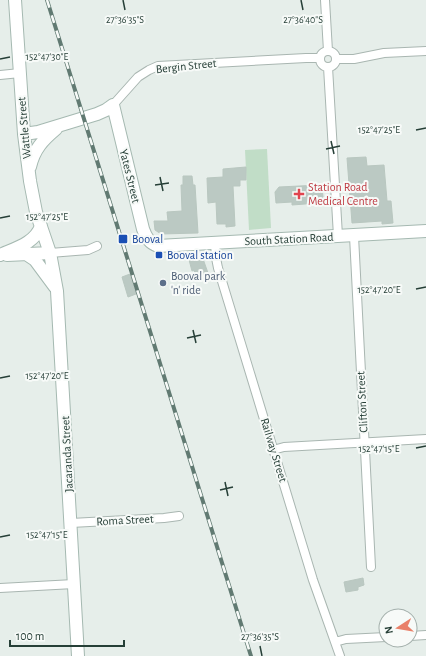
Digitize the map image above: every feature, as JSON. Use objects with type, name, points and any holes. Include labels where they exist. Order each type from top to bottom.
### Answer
[{"type":"street","name":"Wattle Street","points":[[15,0],[28,172],[36,212],[50,253]]},
{"type":"street","points":[[325,0],[328,51]]},
{"type":"street","points":[[328,51],[334,53],[336,59],[334,64],[325,67],[322,65],[319,58],[322,53],[328,51]]},
{"type":"street","points":[[336,59],[354,58],[384,53],[426,51]]},
{"type":"street","name":"Bergin Street","points":[[24,134],[59,126],[106,110],[138,77],[148,70],[158,66],[319,58]]},
{"type":"street","points":[[328,67],[338,236]]},
{"type":"street","points":[[0,75],[20,74]]},
{"type":"street","name":"Yates Street","points":[[112,105],[143,229],[153,244]]},
{"type":"street","points":[[28,172],[34,152],[38,146],[59,126]]},
{"type":"street","points":[[0,255],[22,246],[35,237],[41,226]]},
{"type":"street","name":"South Station Road","points":[[153,244],[160,246],[426,231]]},
{"type":"street","name":"Clifton Street","points":[[354,236],[371,568]]},
{"type":"street","name":"Railway Street","points":[[215,243],[218,268],[273,450],[314,580],[340,656]]},
{"type":"street","points":[[0,255],[88,250],[97,246]]},
{"type":"street","name":"Jacaranda Street","points":[[50,253],[57,291],[78,656]]},
{"type":"street","points":[[26,254],[35,260],[57,291]]},
{"type":"street","points":[[273,450],[284,447],[426,439]]},
{"type":"street","name":"Roma Street","points":[[71,523],[179,516]]},
{"type":"street","points":[[0,588],[74,584]]},
{"type":"street","points":[[335,642],[351,639],[378,637]]},
{"type":"green space","points":[[267,149],[271,228],[249,230],[245,150]]},
{"type":"building","points":[[366,157],[367,166],[384,165],[387,201],[391,201],[393,223],[382,224],[382,221],[352,223],[347,158]]},
{"type":"building","points":[[246,167],[246,180],[240,180],[240,186],[233,186],[235,226],[226,227],[226,224],[217,224],[216,202],[208,203],[207,178],[223,177],[223,169]]},
{"type":"building","points":[[183,176],[192,176],[193,185],[195,185],[198,233],[161,234],[155,230],[154,221],[168,221],[167,212],[182,211],[181,185],[183,185]]},
{"type":"building","name":"Station Road Medical Centre","points":[[320,185],[320,187],[322,187],[323,197],[318,203],[292,205],[292,202],[276,203],[275,192],[279,187]]},
{"type":"building","points":[[188,256],[202,256],[208,273],[196,277],[194,270],[192,271]]},
{"type":"building","points":[[130,274],[136,294],[128,297],[122,277]]},
{"type":"building","points":[[363,578],[364,585],[358,587],[358,590],[346,592],[344,582]]},
{"type":"railway","points":[[47,0],[251,656]]},
{"type":"place","name":"Station Road Medical Centre","points":[[299,194]]},
{"type":"place","name":"Booval","points":[[123,239]]},
{"type":"place","name":"Booval station","points":[[159,255]]},
{"type":"place","name":"Booval park 'n' ride","points":[[163,283]]}]
